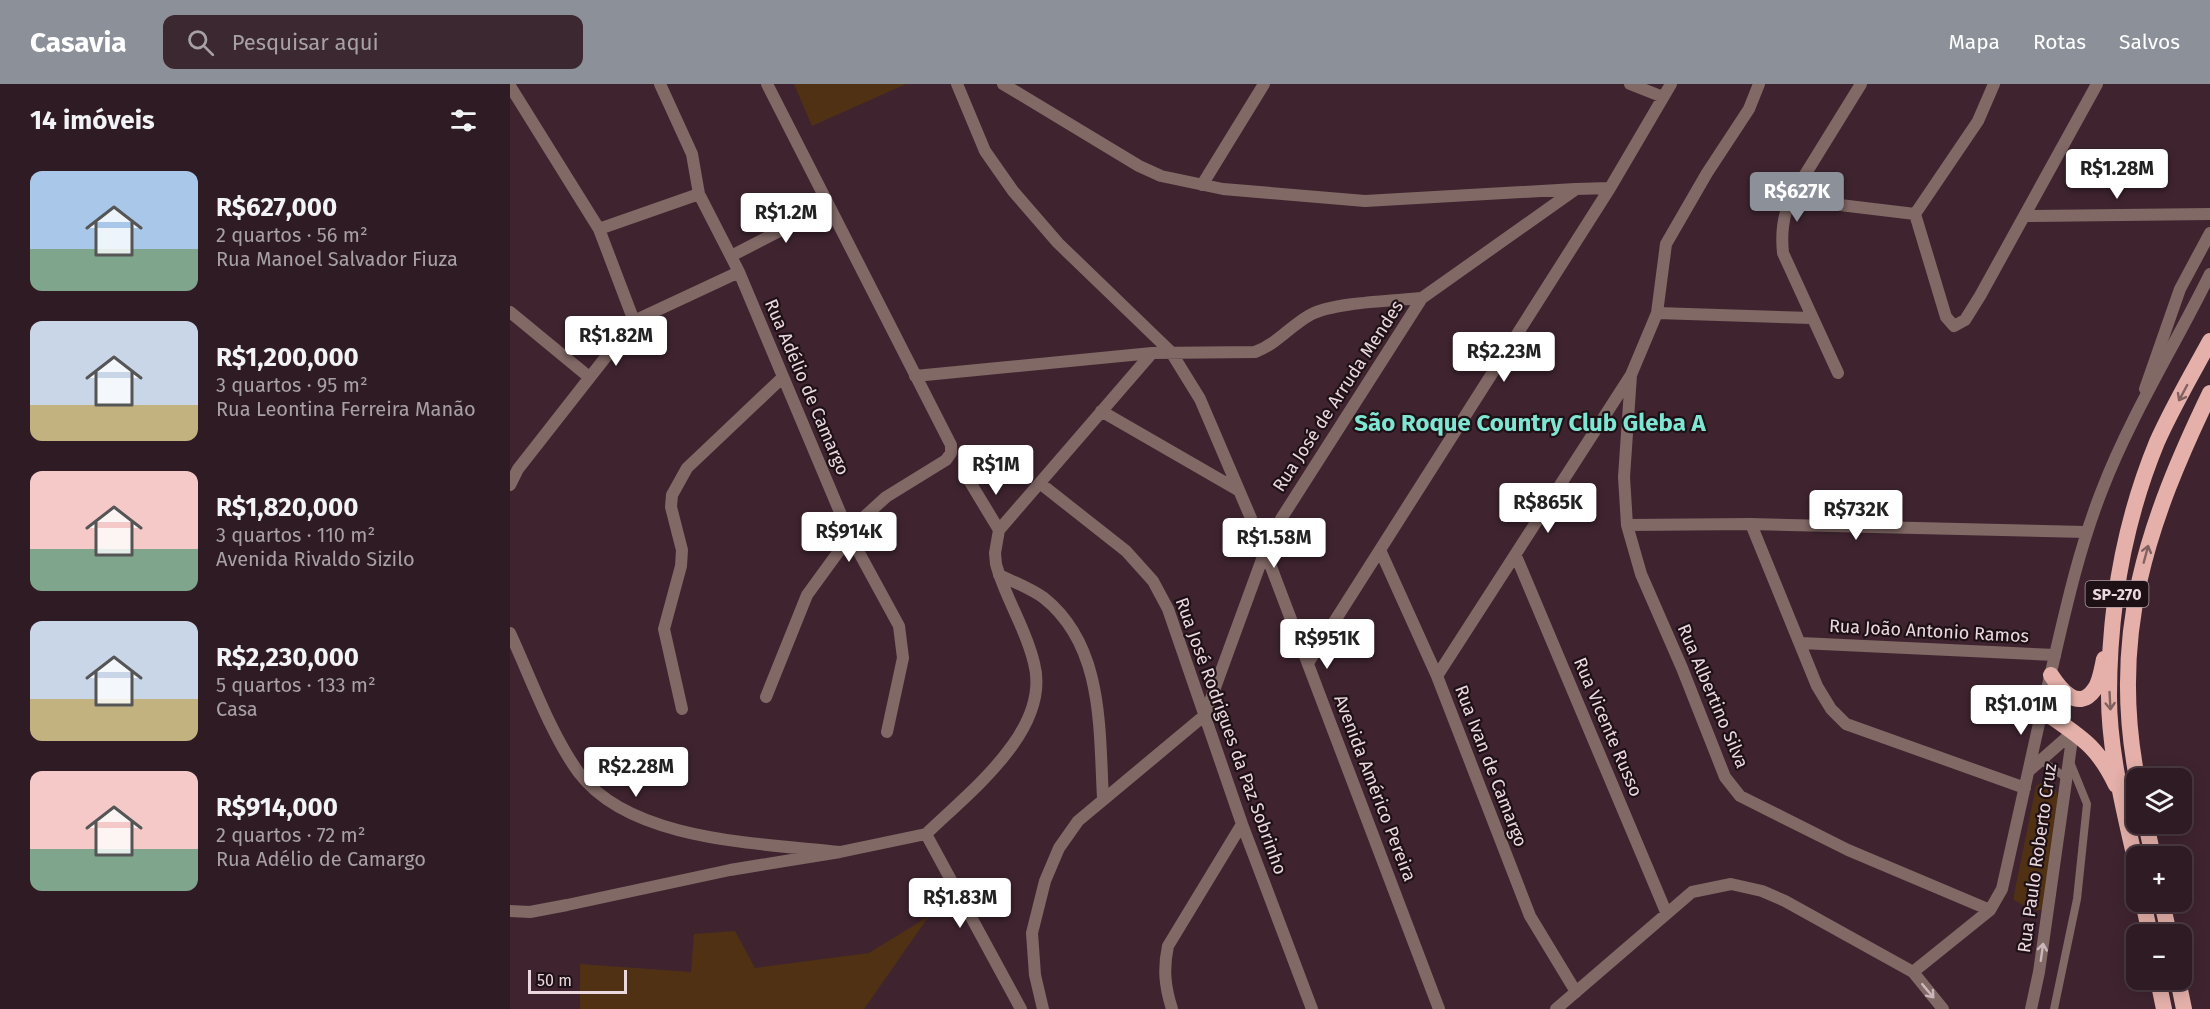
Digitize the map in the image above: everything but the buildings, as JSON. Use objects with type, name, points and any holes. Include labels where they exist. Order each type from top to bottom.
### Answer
[{"type":"highway","name":"SP-270","points":[[2132,846],[2121,795],[2109,699],[2112,632],[2119,575],[2141,486],[2158,441],[2210,341]]},
{"type":"highway","name":"SP-270","points":[[2136,768],[2128,687],[2130,623],[2154,522],[2174,468],[2210,393]]},
{"type":"highway","points":[[2051,675],[2063,693],[2077,699],[2087,697],[2096,689],[2112,632]]},
{"type":"highway","points":[[2042,710],[2089,742],[2097,751],[2121,795]]},
{"type":"highway","points":[[2160,990],[2163,1009]]},
{"type":"highway","points":[[2180,990],[2184,1009]]},
{"type":"street","name":"Rua Adélio de Camargo","points":[[660,84],[692,154],[699,194],[739,272],[850,536],[890,607],[903,642],[901,672],[887,732]]},
{"type":"street","points":[[766,697],[807,595],[850,536],[873,506],[946,460],[951,453],[951,445],[767,84]]},
{"type":"street","name":"Avenida Américo Pereira","points":[[957,84],[985,151],[1019,200],[1058,243],[1171,352],[1210,419],[1265,551],[1439,1009]]},
{"type":"street","points":[[1004,84],[1139,166],[1161,176],[1202,185],[1365,201],[1610,188]]},
{"type":"street","points":[[1202,185],[1264,84]]},
{"type":"street","points":[[1630,84],[1663,96]]},
{"type":"street","points":[[1308,663],[1610,188],[1671,84]]},
{"type":"street","points":[[1437,676],[1631,375],[1657,313],[1666,244],[1707,172],[1749,109],[1759,84]]},
{"type":"street","points":[[1838,373],[1784,253],[1783,218],[1790,199],[1861,84]]},
{"type":"street","points":[[1915,214],[1977,121],[1994,84]]},
{"type":"street","points":[[1915,214],[1946,316],[1954,326],[1965,320],[2097,84]]},
{"type":"street","points":[[510,86],[599,228],[634,321]]},
{"type":"street","name":"Rua José de Arruda Mendes","points":[[1205,715],[1265,551],[1281,519],[1422,298],[1576,189]]},
{"type":"street","points":[[599,228],[699,194]]},
{"type":"street","points":[[1790,199],[1915,214]]},
{"type":"street","points":[[731,256],[828,206]]},
{"type":"street","points":[[2025,216],[2210,214]]},
{"type":"street","points":[[1913,972],[1990,910],[2008,870],[2042,710],[2086,532],[2140,402],[2180,289],[2210,233]]},
{"type":"street","points":[[510,485],[518,469],[634,321],[739,272]]},
{"type":"street","points":[[2140,402],[2178,339],[2210,274]]},
{"type":"street","points":[[915,376],[1152,352],[1255,352],[1267,348],[1294,326],[1320,311],[1422,298]]},
{"type":"street","points":[[510,312],[589,377]]},
{"type":"street","points":[[1657,313],[1812,318]]},
{"type":"street","points":[[510,911],[530,912],[730,870],[840,852],[926,834],[997,765],[1026,724],[1033,703],[1035,664],[999,575],[995,553],[999,530],[1041,484],[1152,352]]},
{"type":"street","name":"Rua Albertino Silva","points":[[1631,375],[1624,477],[1627,525],[1641,574],[1682,668],[1725,777],[1740,796],[1848,850],[1990,910]]},
{"type":"street","points":[[682,709],[664,629],[681,566],[682,550],[671,507],[672,495],[687,468],[783,377]]},
{"type":"street","points":[[1101,411],[1238,490]]},
{"type":"street","points":[[967,477],[999,530]]},
{"type":"street","name":"Rua José Rodrigues da Paz Sobrinho","points":[[1041,484],[1126,550],[1153,581],[1180,638],[1242,824],[1312,1009]]},
{"type":"street","points":[[1627,525],[1751,524],[2086,532]]},
{"type":"street","points":[[1751,524],[1802,642],[1817,686],[1831,709],[1846,724],[2025,788]]},
{"type":"street","name":"Rua Ivan de Camargo","points":[[1380,550],[1437,676],[1524,901],[1548,949],[1576,992]]},
{"type":"street","name":"Rua Vicente Russo","points":[[1516,556],[1666,912]]},
{"type":"street","points":[[999,575],[1034,592],[1052,606],[1073,633],[1085,655],[1095,687],[1103,798]]},
{"type":"street","points":[[510,633],[565,750],[580,773],[596,790],[618,806],[665,825],[697,833],[840,852]]},
{"type":"street","name":"Rua João Antonio Ramos","points":[[1802,642],[2055,655]]},
{"type":"street","points":[[1043,1009],[1033,952],[1036,910],[1059,848],[1078,821],[1103,798],[1205,715]]},
{"type":"street","name":"Rua Paulo Roberto Cruz","points":[[2031,1009],[2041,961],[2073,732]]},
{"type":"street","name":"Rua Paulo Roberto Cruz","points":[[2030,769],[2073,732]]},
{"type":"street","points":[[1172,1009],[1165,987],[1164,964],[1168,945],[1242,824]]},
{"type":"street","points":[[926,834],[1021,1009]]},
{"type":"street","points":[[1556,1009],[1692,892],[1731,884],[1761,891],[1785,901],[1913,972],[1943,1009]]},
{"type":"lane","points":[[2039,759],[2079,788]]},
{"type":"lane","points":[[2054,1009],[2077,899],[2087,804],[2068,759]]},
{"type":"shaded area","points":[[794,84],[906,84],[812,126]]},
{"type":"shaded area","points":[[2043,782],[2051,785],[2055,790],[2059,804],[2043,910],[2032,910],[2014,900],[2014,895],[2036,786]]},
{"type":"shaded area","points":[[929,916],[864,1009],[580,1009],[580,964],[691,972],[694,934],[735,931],[755,968],[869,953]]},
{"type":"district","name":"São Roque Country Club Gleba A","points":[[1530,423]]}]
